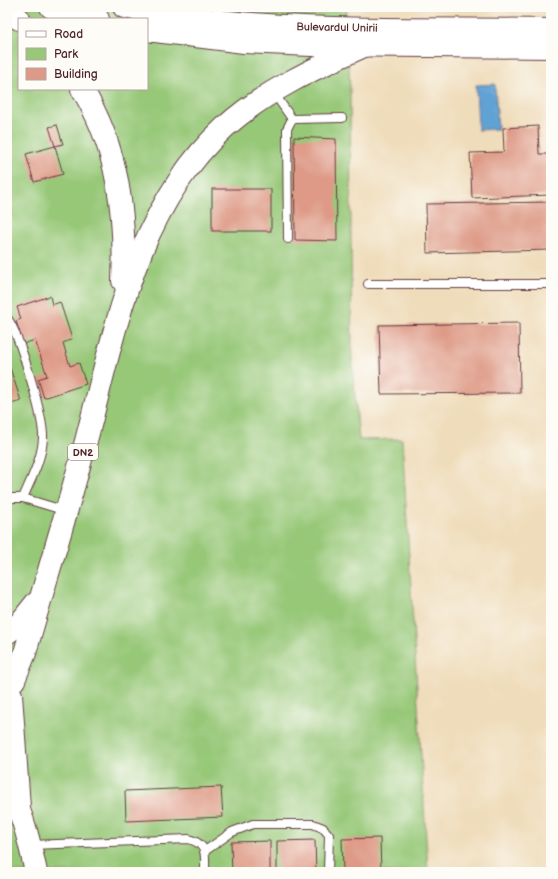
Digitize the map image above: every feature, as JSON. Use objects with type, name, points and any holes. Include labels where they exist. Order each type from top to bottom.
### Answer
[{"type":"main road","points":[[51,7],[94,18]]},
{"type":"main road","name":"Bulevardul Unirii","points":[[124,7],[229,22],[271,25],[311,27],[551,30]]},
{"type":"main road","points":[[229,7],[271,25]]},
{"type":"main road","points":[[7,9],[18,18]]},
{"type":"main road","name":"Bulevardul Unirii","points":[[148,30],[244,42],[364,46],[551,47]]},
{"type":"main road","points":[[122,307],[142,247],[158,214],[175,185],[199,154],[225,127],[252,105],[309,71],[364,46]]},
{"type":"main road","name":"DN2","points":[[11,692],[25,653],[66,511],[122,307],[125,248],[118,183],[108,144],[91,104],[83,90]]},
{"type":"main road","name":"DN2","points":[[7,633],[20,624],[41,597]]},
{"type":"main road","name":"DN2","points":[[7,655],[13,668],[11,692],[19,807]]},
{"type":"main road","name":"DN2","points":[[7,784],[19,807],[36,872]]},
{"type":"lane","points":[[273,92],[292,118]]},
{"type":"lane","points":[[292,118],[342,118]]},
{"type":"lane","points":[[288,239],[287,129],[292,118]]},
{"type":"lane","points":[[368,284],[551,284]]},
{"type":"lane","points":[[7,318],[17,335],[42,421],[43,437],[40,457],[23,498]]},
{"type":"lane","points":[[7,498],[23,498],[66,511]]},
{"type":"lane","points":[[205,851],[232,832],[253,824],[313,824],[323,828],[329,835],[328,872]]},
{"type":"lane","points":[[30,845],[189,839],[199,843],[205,851],[204,872]]},
{"type":"green space","points":[[7,7],[346,7],[350,90],[352,363],[359,440],[402,439],[428,872],[7,872]]},
{"type":"water","points":[[495,84],[498,129],[478,130],[476,85]]},
{"type":"building","points":[[57,125],[63,144],[55,146],[49,127]]},
{"type":"building","points":[[538,126],[539,154],[550,154],[549,135],[551,135],[551,195],[472,198],[470,153],[504,152],[503,128]]},
{"type":"building","points":[[294,137],[336,139],[337,241],[295,240]]},
{"type":"building","points":[[55,146],[63,174],[34,182],[26,154]]},
{"type":"building","points":[[212,189],[271,189],[271,231],[212,231]]},
{"type":"building","points":[[551,202],[551,250],[427,253],[426,204]]},
{"type":"building","points":[[50,296],[52,305],[60,302],[72,339],[63,343],[70,366],[79,363],[86,384],[44,398],[38,379],[47,376],[35,340],[23,344],[16,321],[21,319],[17,307]]},
{"type":"building","points":[[519,323],[520,393],[381,394],[379,325]]},
{"type":"building","points":[[7,359],[21,401],[7,405]]},
{"type":"building","points":[[221,787],[223,817],[126,821],[125,791]]},
{"type":"building","points":[[380,838],[381,872],[343,872],[342,839]]},
{"type":"building","points":[[315,840],[316,872],[277,872],[277,841]]},
{"type":"building","points":[[270,841],[270,872],[232,872],[231,842]]}]
